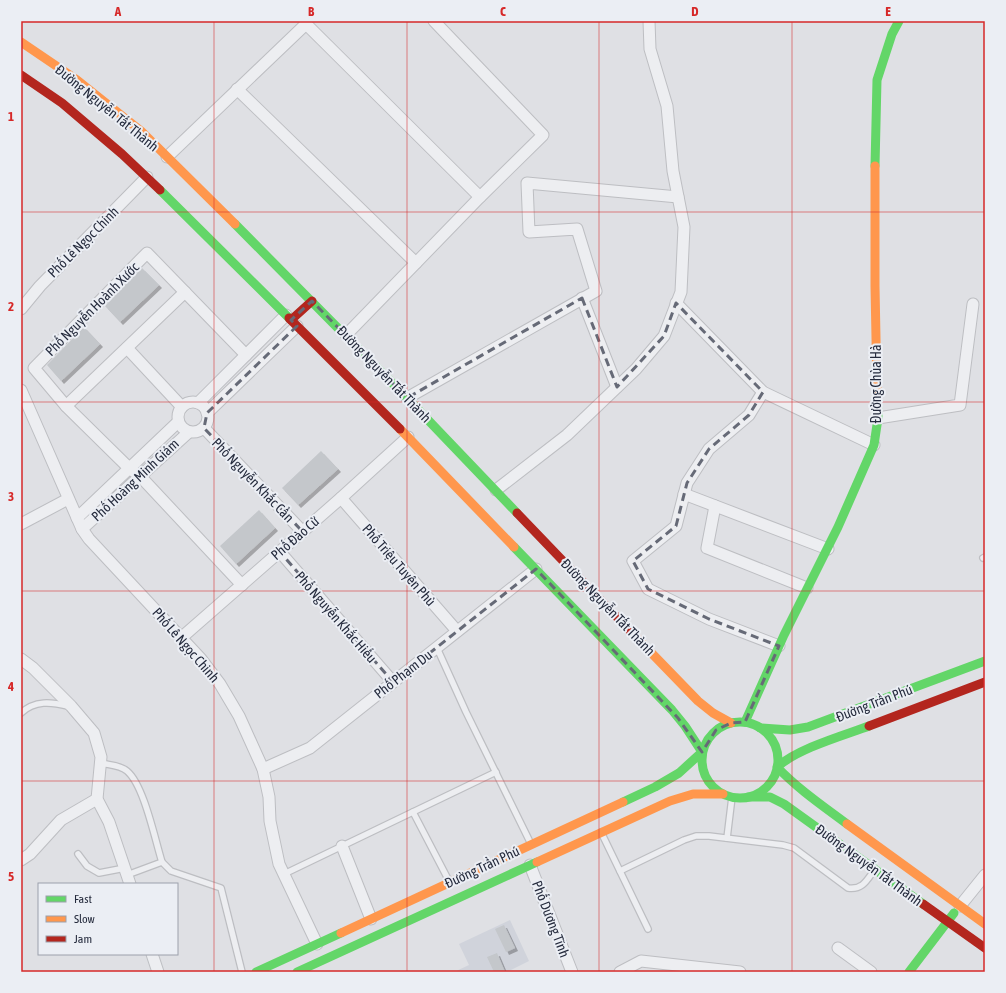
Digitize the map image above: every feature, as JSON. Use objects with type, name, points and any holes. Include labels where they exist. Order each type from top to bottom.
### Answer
[{"type":"main road","name":"Đường Chùa Hà","points":[[745,722],[779,646],[828,549],[874,445],[878,418],[875,286],[875,143],[877,80],[892,34],[899,21]]},
{"type":"main road","name":"Đường Nguyễn Tất Thành","points":[[21,42],[77,80],[141,132],[346,335],[698,701],[713,713],[731,723]]},
{"type":"main road","name":"Đường Nguyễn Tất Thành","points":[[21,75],[62,103],[122,154],[292,320],[408,437],[672,710],[685,726],[702,752]]},
{"type":"main road","points":[[292,320],[312,301]]},
{"type":"main road","name":"Đường Trần Phú","points":[[760,728],[794,730],[808,727],[985,661]]},
{"type":"main road","name":"Đường Trần Phú","points":[[777,767],[785,760],[798,753],[985,682]]},
{"type":"main road","points":[[745,722],[760,728],[769,735],[775,745],[778,756],[777,767],[774,777],[767,786],[758,793],[748,797],[732,797],[723,794],[713,787],[706,777],[702,765],[702,752],[712,733],[731,723],[745,722]]},
{"type":"main road","name":"Đường Trần Phú","points":[[256,972],[655,787],[679,773],[702,752]]},
{"type":"main road","name":"Đường Nguyễn Tất Thành","points":[[777,767],[802,791],[985,924]]},
{"type":"main road","name":"Đường Trần Phú","points":[[297,972],[634,816],[678,798],[698,794],[723,794]]},
{"type":"main road","name":"Đường Nguyễn Tất Thành","points":[[748,797],[762,796],[777,800],[985,948]]},
{"type":"main road","points":[[909,972],[960,906]]},
{"type":"street","points":[[346,335],[480,197],[543,135],[434,21]]},
{"type":"street","points":[[496,490],[567,435],[636,369],[664,336],[681,292],[684,227],[673,171],[667,106],[650,49],[649,21]]},
{"type":"street","points":[[167,157],[305,22],[480,197]]},
{"type":"street","points":[[237,89],[416,263]]},
{"type":"street","name":"Phố Lê Ngọc Chinh","points":[[21,309],[40,286],[147,177]]},
{"type":"street","points":[[407,398],[596,291],[577,229],[529,232],[527,184],[678,197]]},
{"type":"street","name":"Phố Nguyễn Hoành Xước","points":[[242,585],[140,476],[129,468],[66,406],[34,368],[148,253],[246,355]]},
{"type":"street","points":[[66,406],[185,292]]},
{"type":"street","points":[[582,298],[617,387]]},
{"type":"street","points":[[676,303],[763,392],[874,445]]},
{"type":"street","points":[[878,418],[960,405],[973,304]]},
{"type":"street","points":[[198,403],[246,355],[292,320]]},
{"type":"street","points":[[207,413],[292,320]]},
{"type":"street","points":[[127,348],[182,407]]},
{"type":"street","name":"Phố Lê Ngọc Chinh","points":[[21,390],[82,529],[89,539],[201,660],[220,684],[239,716],[263,769],[269,797],[270,821],[278,864],[317,944]]},
{"type":"street","points":[[763,392],[749,415],[709,449],[687,483],[676,526],[633,561],[648,589],[709,619],[779,646]]},
{"type":"street","points":[[190,402],[202,405],[207,413],[207,422],[204,428],[198,432],[188,432],[181,427],[178,422],[177,415],[184,404],[190,402]]},
{"type":"street","name":"Phố Hoàng Minh Giám","points":[[77,518],[178,422]]},
{"type":"street","name":"Phố Nguyễn Khắc Cần","points":[[204,428],[303,532]]},
{"type":"street","name":"Phố Hoàng Minh Giám","points":[[82,529],[188,432]]},
{"type":"street","name":"Phố Đào Cừ","points":[[181,638],[342,498],[408,437]]},
{"type":"street","points":[[684,494],[828,549]]},
{"type":"street","name":"Phố Triệu Tuyên Phù","points":[[342,498],[457,632]]},
{"type":"street","points":[[21,524],[68,499]]},
{"type":"street","points":[[715,506],[706,548],[807,588]]},
{"type":"street","name":"Phố Nguyễn Khắc Hiếu","points":[[280,552],[393,682]]},
{"type":"street","name":"Phố Phạm Du","points":[[263,769],[310,748],[536,569]]},
{"type":"street","points":[[21,659],[33,668],[71,706],[94,733],[101,758],[96,799],[109,822],[127,876]]},
{"type":"street","points":[[21,860],[30,854],[61,820],[96,799]]},
{"type":"street","points":[[342,846],[371,919]]},
{"type":"street","name":"Phố Dương Tĩnh","points":[[530,865],[572,972]]},
{"type":"street","points":[[960,906],[985,875]]},
{"type":"street","points":[[838,948],[871,972]]},
{"type":"street","points":[[152,955],[158,972]]},
{"type":"street","points":[[620,972],[641,961],[740,972]]},
{"type":"lane","points":[[437,648],[531,844]]},
{"type":"lane","points":[[21,713],[37,704],[50,702],[71,706]]},
{"type":"lane","points":[[101,763],[117,766],[126,771],[139,787],[162,862],[171,871],[221,888],[242,972]]},
{"type":"lane","points":[[284,874],[496,772]]},
{"type":"lane","points":[[727,838],[732,797]]},
{"type":"lane","points":[[413,812],[450,882]]},
{"type":"lane","points":[[601,832],[648,929]]},
{"type":"lane","points":[[620,870],[684,840],[696,836],[727,838],[783,845],[794,848],[848,888],[856,889],[863,885],[875,869]]},
{"type":"lane","points":[[78,854],[87,866],[99,873],[127,876],[162,862]]},
{"type":"highlighted area","points":[[582,298],[617,387],[664,336],[676,303],[763,392],[749,415],[709,449],[687,483],[676,526],[633,561],[648,589],[709,619],[779,646],[745,722],[731,723],[716,730],[702,752],[678,718],[536,569],[393,682],[280,552],[303,532],[204,428],[207,413],[297,326],[291,320],[312,301],[407,398]]},
{"type":"shaded area","points":[[510,920],[529,961],[509,972],[454,972],[469,965],[459,944]]},
{"type":"building","points":[[142,268],[159,285],[120,322],[105,306]]},
{"type":"building","points":[[84,327],[100,344],[61,381],[47,365]]},
{"type":"building","points":[[321,451],[338,469],[298,505],[282,488]]},
{"type":"building","points":[[259,510],[275,528],[236,564],[220,546]]},
{"type":"building","points":[[504,925],[515,948],[506,952],[495,929]]},
{"type":"building","points":[[497,953],[505,972],[494,972],[487,957]]},
{"type":"traffic: fast","points":[[875,166],[877,80],[892,34],[899,21]]},
{"type":"traffic: fast","points":[[160,190],[289,318]]},
{"type":"traffic: fast","points":[[235,224],[407,398],[517,513]]},
{"type":"traffic: fast","points":[[745,722],[784,635],[838,527],[874,445],[878,418],[877,390]]},
{"type":"traffic: fast","points":[[514,547],[672,710],[685,726],[702,752],[679,773],[655,787],[623,802]]},
{"type":"traffic: fast","points":[[760,728],[790,730],[808,727],[985,661]]},
{"type":"traffic: fast","points":[[740,722],[755,725],[767,733],[775,745],[778,760],[775,775],[767,787],[755,795],[740,798],[725,795],[713,787],[705,775],[702,760],[705,745],[713,733],[725,725],[740,722]]},
{"type":"traffic: fast","points":[[847,824],[802,790],[777,767],[786,760],[809,748],[869,726]]},
{"type":"traffic: fast","points":[[748,797],[770,797],[784,804],[923,904]]},
{"type":"traffic: fast","points":[[297,972],[537,862]]},
{"type":"traffic: fast","points":[[909,972],[954,913]]},
{"type":"traffic: fast","points":[[256,972],[341,933]]},
{"type":"traffic: slow","points":[[21,42],[77,80],[141,131],[235,224]]},
{"type":"traffic: slow","points":[[875,166],[877,390]]},
{"type":"traffic: slow","points":[[400,429],[514,547]]},
{"type":"traffic: slow","points":[[635,636],[698,701],[713,713],[731,723]]},
{"type":"traffic: slow","points":[[537,862],[670,801],[693,794],[723,794]]},
{"type":"traffic: slow","points":[[341,933],[623,802]]},
{"type":"traffic: slow","points":[[847,824],[985,924]]},
{"type":"traffic: jam","points":[[21,75],[62,103],[122,154],[160,190]]},
{"type":"traffic: jam","points":[[291,320],[312,301]]},
{"type":"traffic: jam","points":[[289,318],[400,429]]},
{"type":"traffic: jam","points":[[517,513],[635,636]]},
{"type":"traffic: jam","points":[[869,726],[985,682]]},
{"type":"traffic: jam","points":[[923,904],[985,948]]}]
